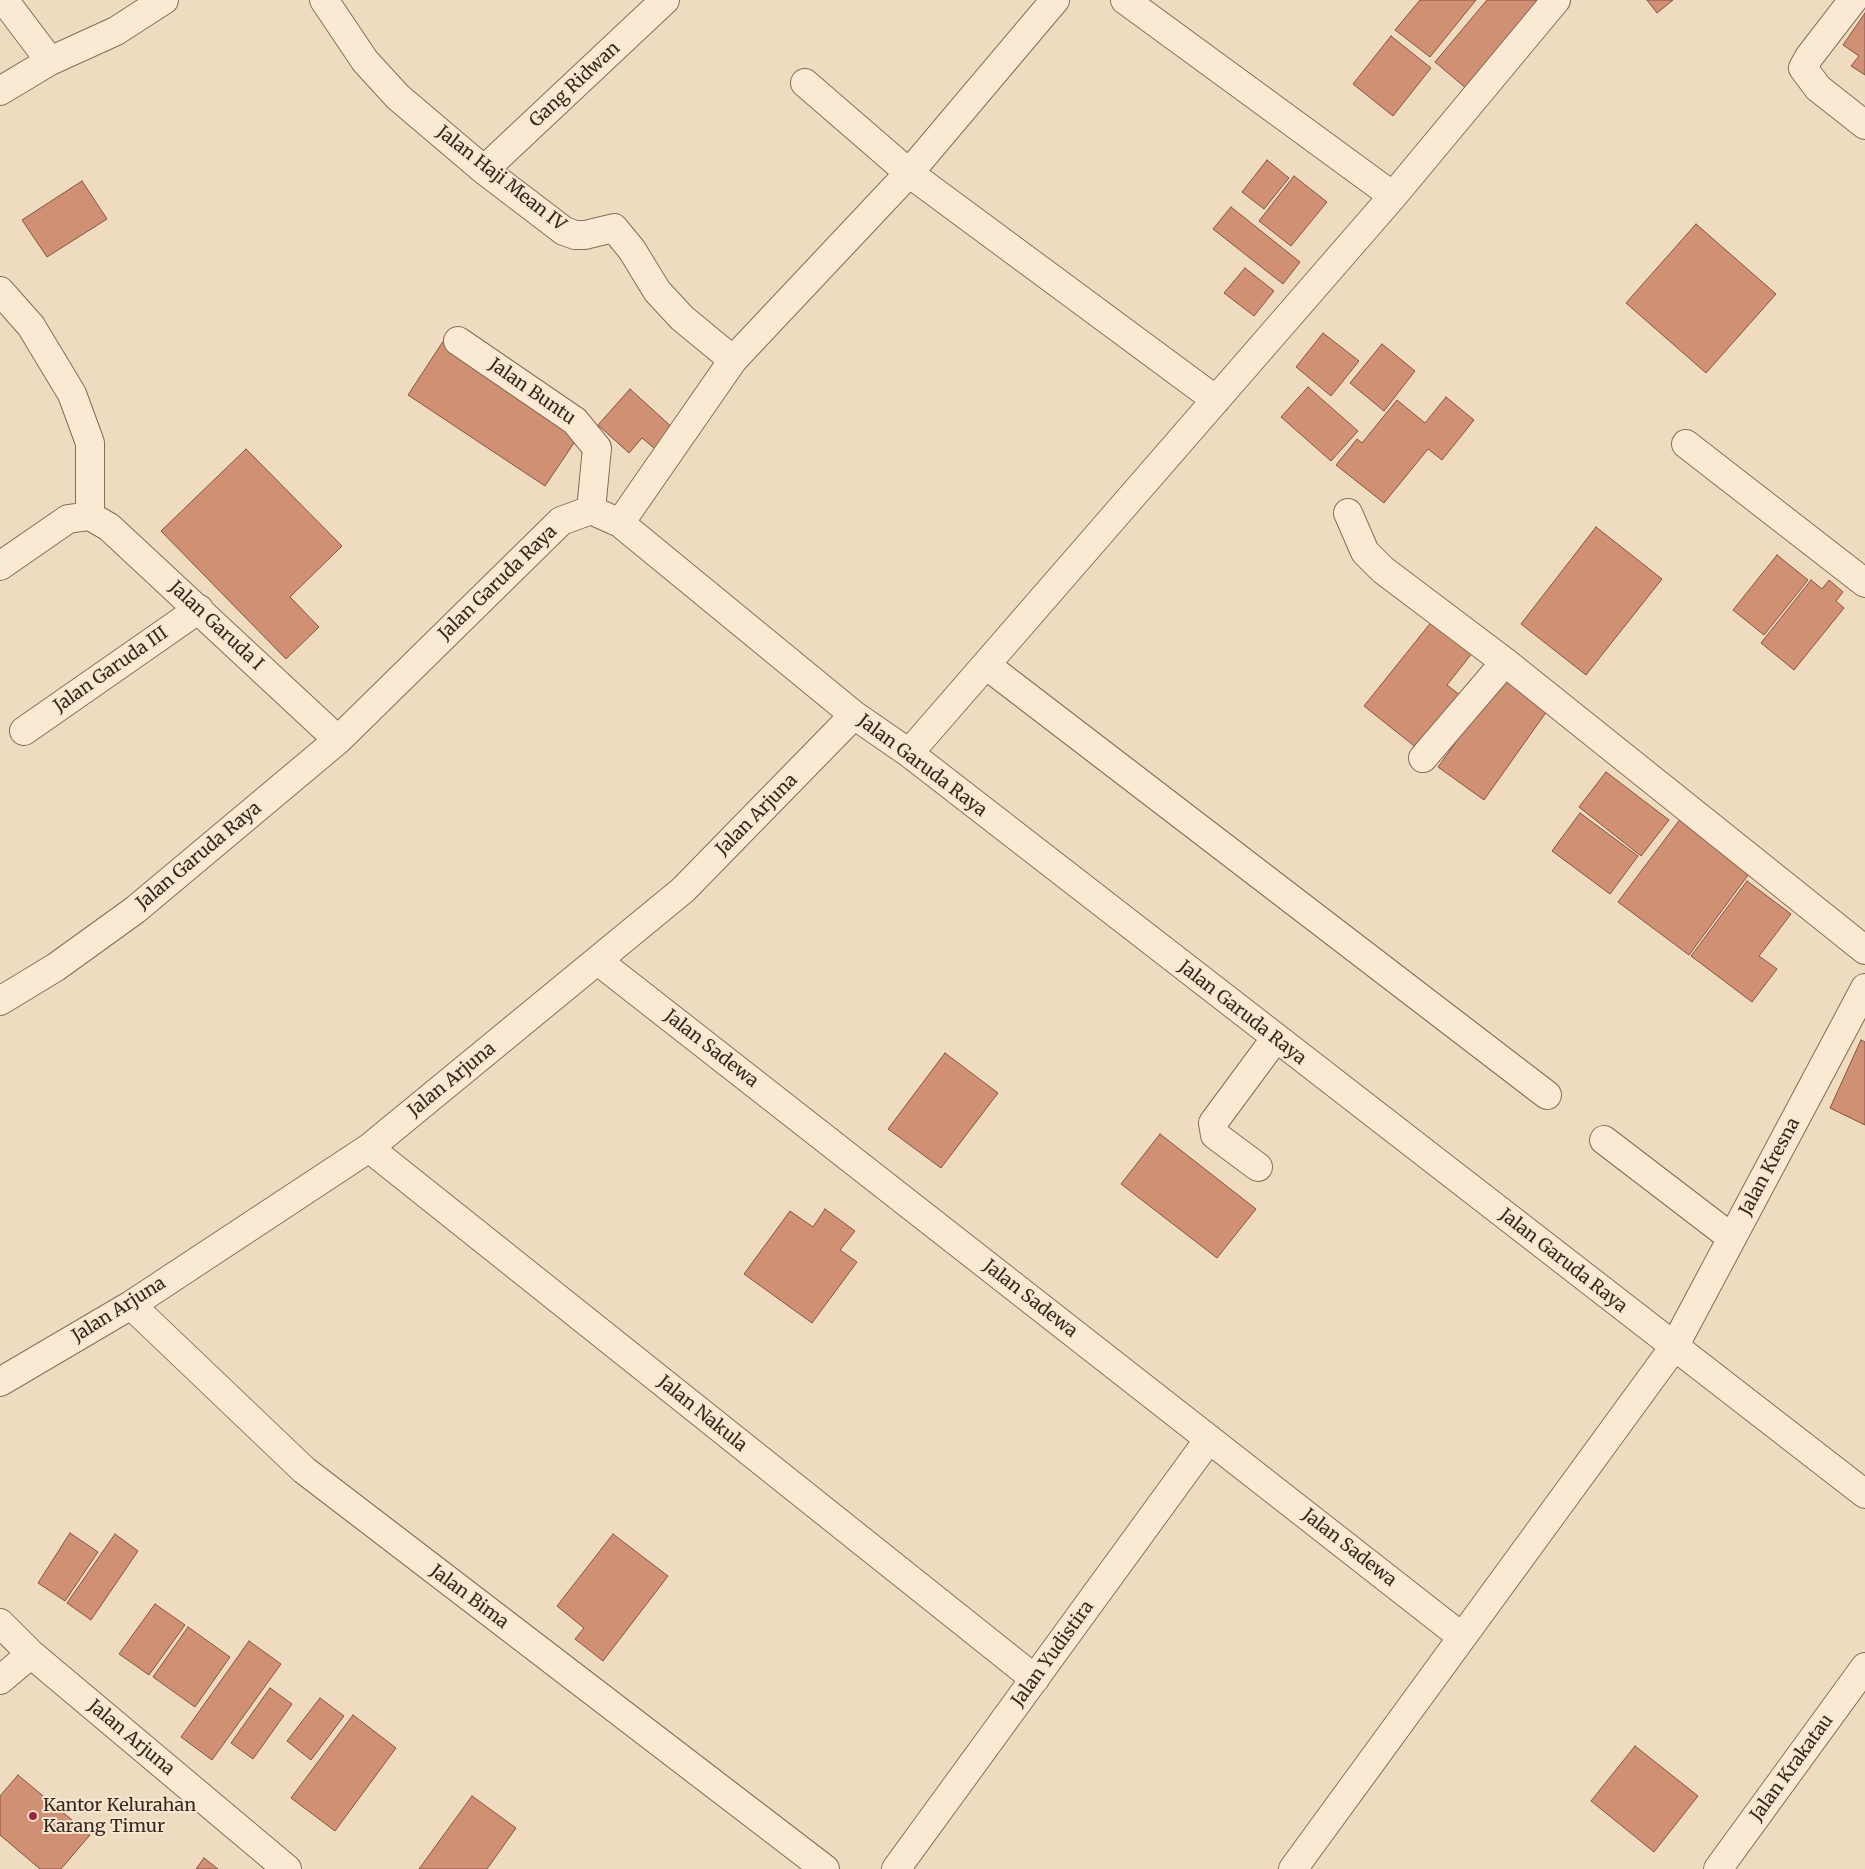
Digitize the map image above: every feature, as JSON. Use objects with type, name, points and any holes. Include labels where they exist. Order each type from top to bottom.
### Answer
[{"type":"street","points":[[4,0],[50,61]]},
{"type":"street","points":[[0,91],[50,61],[116,30],[164,0]]},
{"type":"street","name":"Jalan Haji Mean IV","points":[[324,0],[365,61],[398,97],[484,170],[564,231],[575,235],[585,235],[614,228],[632,250],[657,291],[682,318],[733,360]]},
{"type":"street","name":"Gang Ridwan","points":[[484,170],[665,0]]},
{"type":"street","points":[[620,523],[733,360],[909,173],[1055,0]]},
{"type":"street","points":[[1125,0],[1393,196]]},
{"type":"street","points":[[908,753],[1393,196],[1556,0]]},
{"type":"street","points":[[1849,1],[1803,68],[1818,88],[1865,125]]},
{"type":"street","points":[[804,83],[909,173],[1216,400]]},
{"type":"street","points":[[0,291],[31,326],[72,394],[90,443],[90,516],[68,520],[0,566]]},
{"type":"street","name":"Jalan Buntu","points":[[458,341],[575,420],[597,448],[591,510]]},
{"type":"street","points":[[1686,444],[1865,583]]},
{"type":"street","name":"Jalan Garuda Raya","points":[[0,1001],[56,967],[135,910],[338,740],[561,521],[591,510],[620,523],[854,715],[908,753],[1865,1494]]},
{"type":"street","points":[[1348,512],[1365,552],[1383,570],[1505,662],[1865,950]]},
{"type":"street","name":"Jalan Garuda I","points":[[90,516],[108,527],[338,740]]},
{"type":"street","name":"Jalan Garuda III","points":[[24,731],[199,610]]},
{"type":"street","points":[[1423,758],[1505,662]]},
{"type":"street","points":[[986,665],[1547,1095]]},
{"type":"street","name":"Jalan Arjuna","points":[[0,1382],[131,1305],[369,1148],[683,890],[854,715]]},
{"type":"street","name":"Jalan Sadewa","points":[[598,961],[1462,1637]]},
{"type":"street","name":"Jalan Kresna","points":[[1293,1869],[1674,1347],[1865,988]]},
{"type":"street","points":[[1258,1167],[1215,1135],[1213,1123],[1275,1039]]},
{"type":"street","points":[[1604,1140],[1732,1238]]},
{"type":"street","name":"Jalan Nakula","points":[[369,1148],[1035,1679]]},
{"type":"street","name":"Jalan Bima","points":[[131,1305],[304,1470],[824,1869]]},
{"type":"street","name":"Jalan Yudistira","points":[[896,1869],[1209,1439]]},
{"type":"street","name":"Jalan Arjuna","points":[[0,1623],[30,1654],[288,1869]]},
{"type":"street","points":[[0,1680],[30,1654]]},
{"type":"street","name":"Jalan Krakatau","points":[[1718,1869],[1865,1667]]},
{"type":"building","points":[[1420,0],[1476,0],[1430,57],[1395,30]]},
{"type":"building","points":[[1487,0],[1542,0],[1467,89],[1435,62]]},
{"type":"building","points":[[1647,0],[1673,0],[1657,13]]},
{"type":"building","points":[[1865,13],[1865,75],[1851,66],[1859,56],[1843,45]]},
{"type":"building","points":[[1391,36],[1431,68],[1393,116],[1353,84]]},
{"type":"building","points":[[1267,160],[1289,178],[1264,209],[1242,192]]},
{"type":"building","points":[[1294,176],[1327,202],[1291,246],[1259,221]]},
{"type":"building","points":[[82,181],[107,219],[47,257],[22,220]]},
{"type":"building","points":[[1231,207],[1300,262],[1283,284],[1213,229]]},
{"type":"building","points":[[1696,224],[1776,294],[1706,373],[1626,303]]},
{"type":"building","points":[[1245,268],[1274,291],[1254,316],[1224,293]]},
{"type":"building","points":[[1323,333],[1359,361],[1331,396],[1296,367]]},
{"type":"building","points":[[444,340],[582,431],[545,486],[408,395]]},
{"type":"building","points":[[1382,344],[1415,371],[1384,411],[1350,383]]},
{"type":"building","points":[[1308,387],[1358,431],[1331,461],[1281,417]]},
{"type":"building","points":[[630,389],[674,429],[655,449],[642,438],[629,453],[598,425]]},
{"type":"building","points":[[1446,397],[1474,420],[1442,460],[1428,449],[1384,503],[1336,465],[1357,439],[1362,443],[1397,400],[1425,423]]},
{"type":"building","points":[[246,449],[342,546],[290,597],[319,627],[286,659],[161,531]]},
{"type":"building","points":[[1596,527],[1662,579],[1586,675],[1521,624]]},
{"type":"building","points":[[1777,555],[1808,580],[1764,635],[1733,610]]},
{"type":"building","points":[[1811,580],[1822,589],[1829,580],[1843,592],[1836,601],[1844,608],[1794,670],[1761,643]]},
{"type":"building","points":[[1433,620],[1473,652],[1447,685],[1465,699],[1423,753],[1364,706]]},
{"type":"building","points":[[1502,678],[1547,711],[1484,800],[1438,767]]},
{"type":"building","points":[[1606,772],[1669,820],[1641,856],[1579,807]]},
{"type":"building","points":[[1580,813],[1638,856],[1610,894],[1552,851]]},
{"type":"building","points":[[1684,814],[1754,867],[1689,955],[1618,902]]},
{"type":"building","points":[[1747,881],[1791,914],[1759,956],[1777,969],[1752,1002],[1691,956]]},
{"type":"building","points":[[1861,1040],[1865,1042],[1865,1125],[1830,1108]]},
{"type":"building","points":[[945,1053],[998,1093],[941,1168],[888,1129]]},
{"type":"building","points":[[1160,1134],[1256,1209],[1217,1258],[1121,1184]]},
{"type":"building","points":[[825,1209],[855,1231],[840,1250],[857,1262],[812,1323],[744,1274],[790,1211],[813,1227]]},
{"type":"building","points":[[70,1533],[98,1552],[65,1601],[38,1583]]},
{"type":"building","points":[[115,1534],[138,1551],[91,1620],[67,1603]]},
{"type":"building","points":[[613,1534],[668,1576],[603,1661],[575,1639],[584,1628],[557,1606]]},
{"type":"building","points":[[155,1604],[185,1625],[149,1675],[119,1654]]},
{"type":"building","points":[[188,1627],[230,1657],[195,1707],[153,1677]]},
{"type":"building","points":[[249,1641],[281,1664],[212,1760],[181,1737]]},
{"type":"building","points":[[270,1688],[292,1704],[253,1759],[231,1743]]},
{"type":"building","points":[[320,1698],[344,1716],[311,1760],[287,1741]]},
{"type":"building","points":[[353,1715],[396,1748],[335,1831],[291,1798]]},
{"type":"building","points":[[1635,1746],[1698,1796],[1654,1852],[1591,1801]]},
{"type":"building","name":"Kantor Kelurahan Karang Timur","points":[[18,1775],[90,1835],[61,1869],[40,1869],[0,1835],[0,1796]]},
{"type":"building","points":[[472,1796],[516,1828],[487,1869],[419,1869]]},
{"type":"building","points":[[204,1858],[218,1869],[196,1869]]},
{"type":"place","name":"Kantor Kelurahan Karang Timur","points":[[33,1816]]}]
